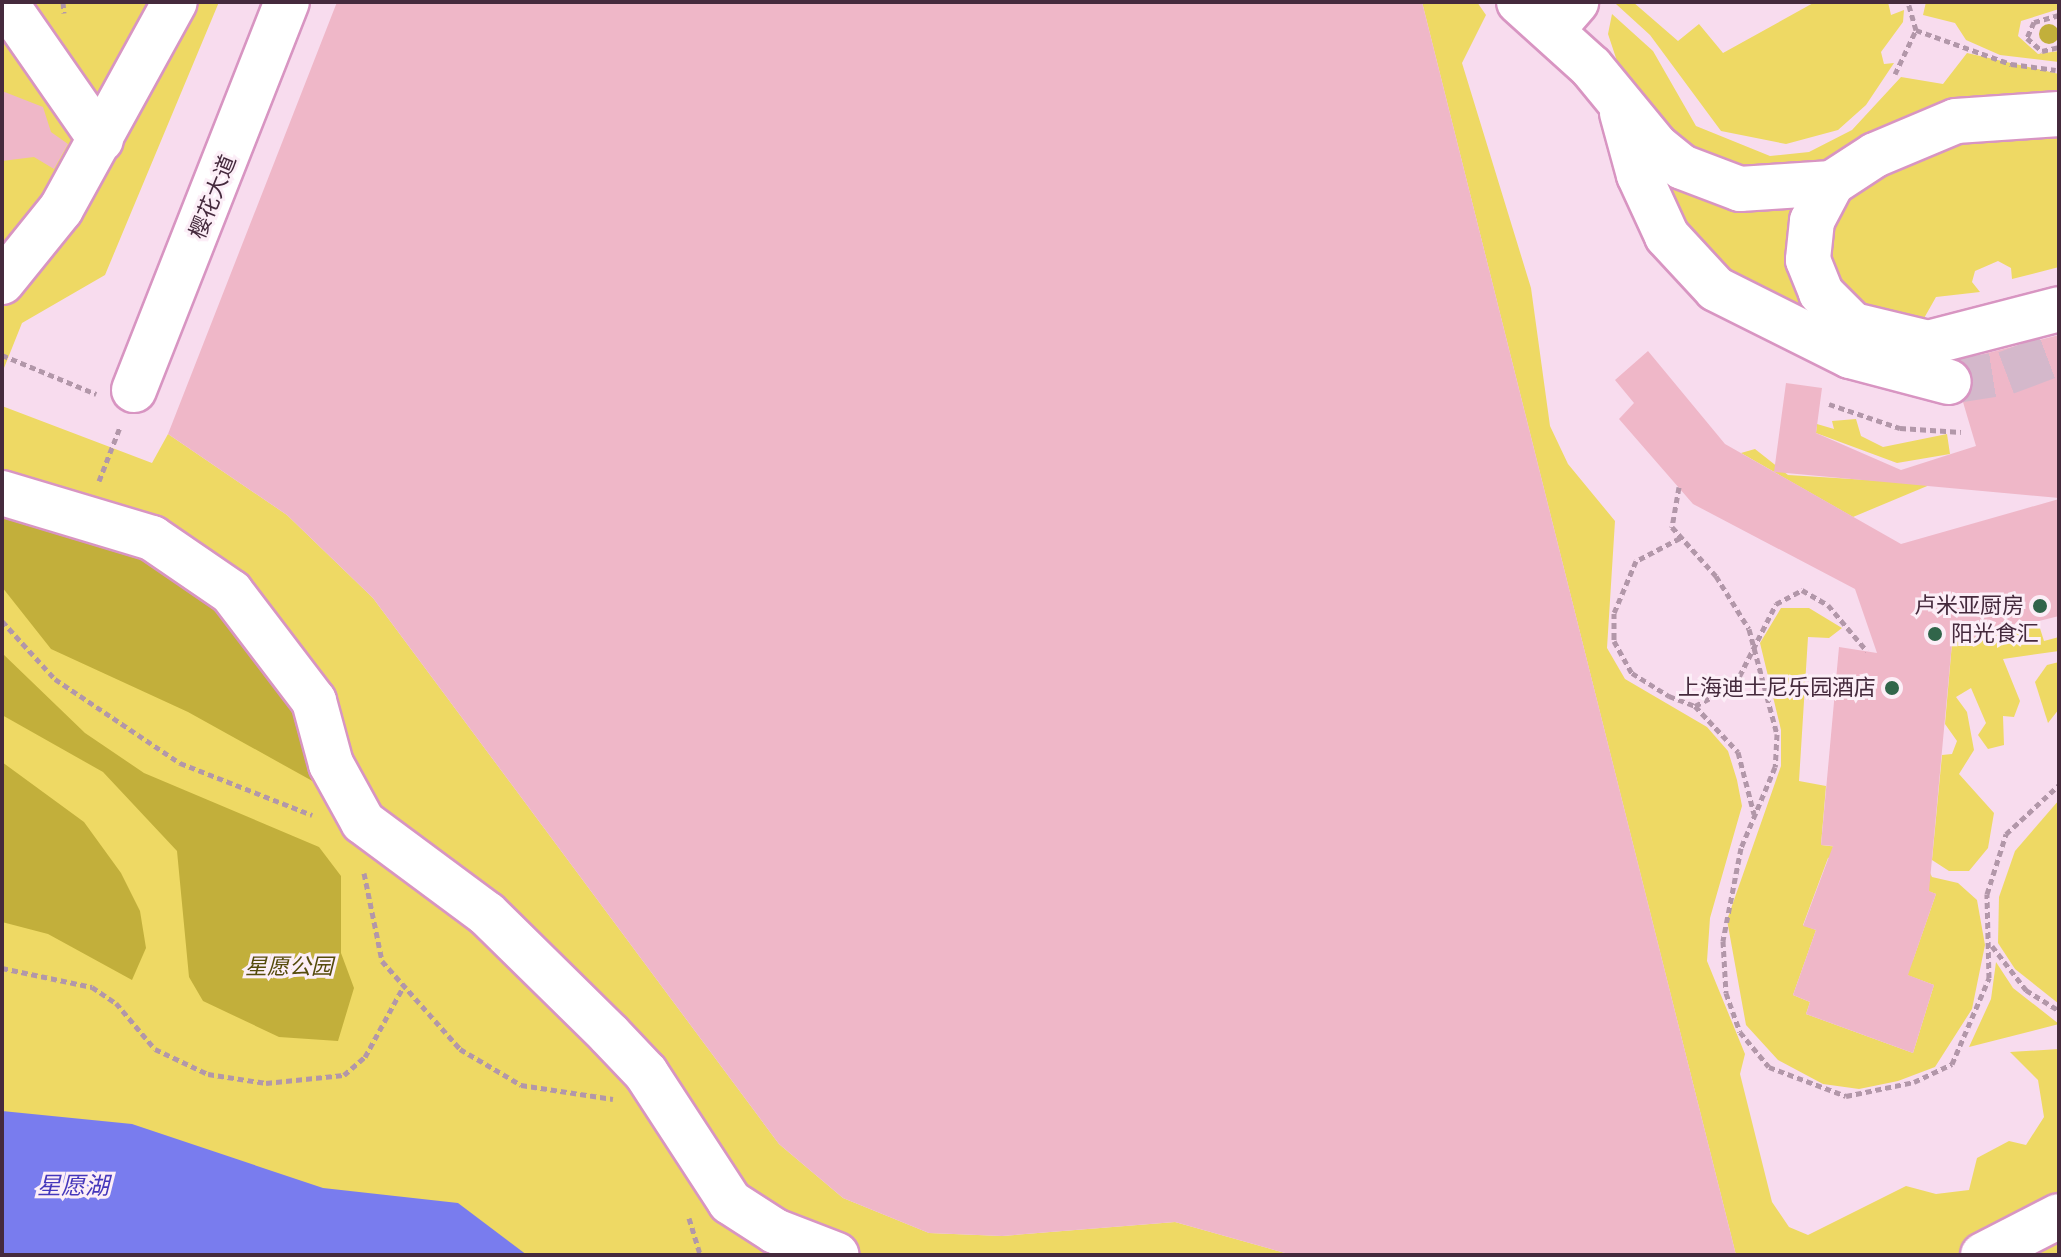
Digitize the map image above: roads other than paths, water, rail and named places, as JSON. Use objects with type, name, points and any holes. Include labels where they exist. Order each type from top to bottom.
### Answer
[{"type":"lane","points":[[5,2],[101,140]]},
{"type":"lane","points":[[2,282],[61,209],[175,2]]},
{"type":"lane","name":"樱花大道","points":[[134,390],[287,2]]},
{"type":"lane","points":[[1519,2],[1564,16],[1591,67],[1621,111],[1682,167],[1709,180],[1768,191],[1832,183],[1875,155],[1956,121],[2059,114]]},
{"type":"lane","points":[[1621,111],[1650,204],[1683,258],[1751,311],[1850,356],[1949,382]]},
{"type":"lane","points":[[1832,183],[1808,238],[1821,293],[1853,325],[1901,342],[1928,343]]},
{"type":"lane","points":[[1850,356],[1928,343],[2059,309]]},
{"type":"lane","points":[[2,493],[87,514],[152,538],[231,592],[314,701],[331,764],[363,822],[487,914],[609,1034],[646,1073],[730,1202],[775,1231],[837,1255]]},
{"type":"lane","points":[[1983,1255],[2059,1216]]},
{"type":"water","name":"星愿湖","points":[[2,1111],[132,1124],[323,1188],[458,1203],[527,1255],[2,1255]]},
{"type":"tunnel","points":[[1949,382],[2006,373],[2059,353]]},
{"type":"place","name":"卢米亚厨房","points":[[2040,606]]},
{"type":"place","name":"阳光食汇","points":[[1935,634]]},
{"type":"place","name":"上海迪士尼乐园酒店","points":[[1892,688]]},
{"type":"park label","name":"星愿公园","points":[[289,967]]}]
